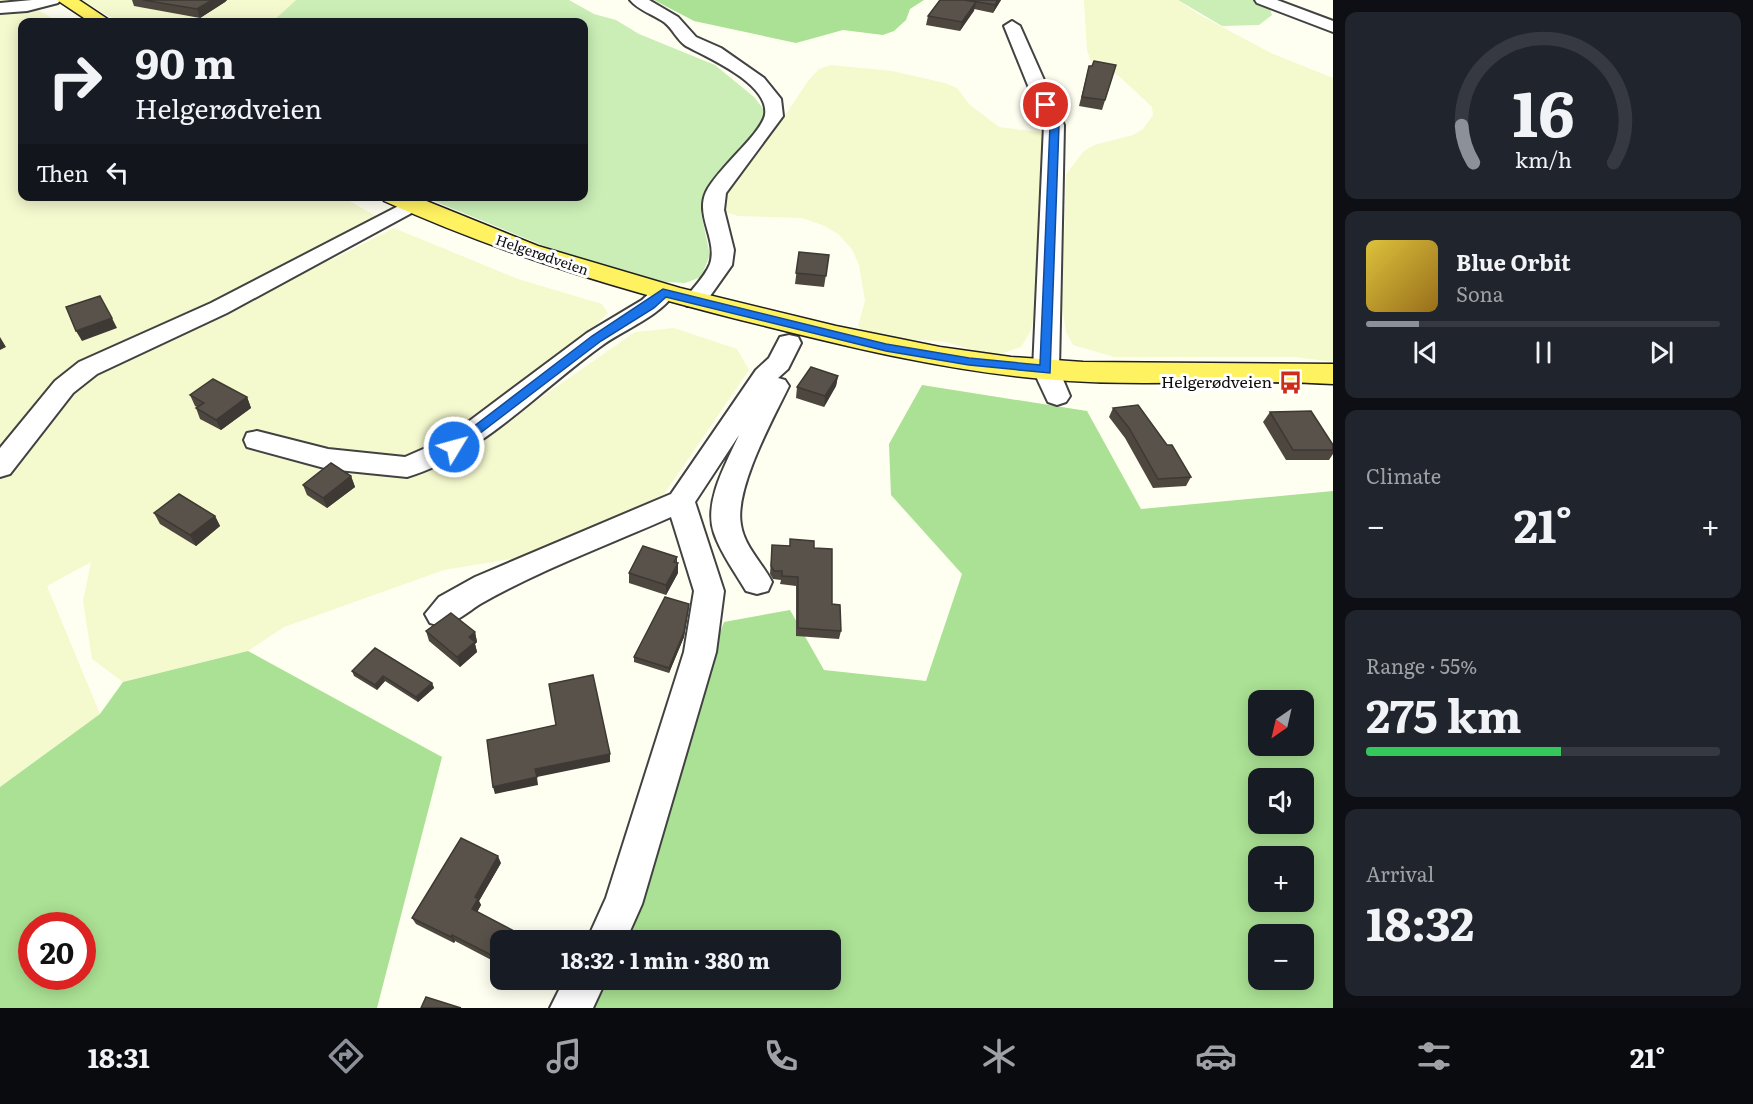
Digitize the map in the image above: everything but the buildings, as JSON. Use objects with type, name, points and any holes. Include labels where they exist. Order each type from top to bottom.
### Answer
[{"type":"main road","points":[[66,0],[95,18]]},
{"type":"main road","name":"Helgerødveien","points":[[402,201],[542,255],[663,293],[886,348],[969,362],[1046,370],[1118,374],[1297,371],[1333,374]]},
{"type":"street","points":[[0,8],[27,6],[52,0]]},
{"type":"street","points":[[638,0],[672,20],[690,41],[715,52],[758,82],[772,99],[774,116],[765,131],[725,178],[717,193],[713,210],[723,250],[721,265],[695,301]]},
{"type":"street","points":[[1263,0],[1333,27]]},
{"type":"street","points":[[1012,26],[1054,125],[1046,370],[1057,396]]},
{"type":"street","points":[[0,467],[64,387],[88,368],[219,308],[402,201]]},
{"type":"street","points":[[257,440],[328,459],[407,467],[454,447],[596,338],[650,305],[663,293]]},
{"type":"street","points":[[441,614],[450,606],[486,586],[681,501],[765,376],[784,353],[777,384],[735,478],[725,518],[731,539],[757,582]]},
{"type":"street","points":[[611,930],[623,904],[700,652],[707,616],[710,591],[693,545],[681,501]]},
{"type":"street","points":[[571,1008],[581,990]]},
{"type":"green space","points":[[0,0],[21,0],[52,18],[18,18],[18,201],[349,201],[378,217],[303,254],[329,261],[394,228],[518,279],[602,304],[608,313],[483,438],[635,332],[674,328],[737,349],[749,370],[664,494],[577,548],[444,570],[284,627],[248,651],[123,682],[92,659],[83,601],[91,562],[47,586],[100,714],[0,787]]},
{"type":"green space","points":[[81,0],[296,0],[276,18],[112,18]]},
{"type":"green space","points":[[296,0],[569,0],[594,14],[616,20],[639,34],[715,65],[754,97],[765,111],[764,119],[755,134],[708,185],[701,213],[710,255],[701,277],[685,283],[666,282],[609,270],[576,259],[434,201],[588,201],[588,18],[276,18]]},
{"type":"green space","points":[[654,0],[924,0],[910,9],[906,20],[894,31],[883,35],[843,30],[796,43],[694,21]]},
{"type":"green space","points":[[1084,0],[1178,0],[1198,14],[1271,53],[1333,78],[1333,362],[1295,357],[1114,357],[1073,345],[1066,332],[1062,306],[1066,174],[1084,151],[1094,145],[1133,135],[1143,129],[1153,115],[1152,107],[1119,76],[1093,65],[1087,51]]},
{"type":"green space","points":[[1178,0],[1258,0],[1270,9],[1272,15],[1259,25],[1222,26]]},
{"type":"green space","points":[[831,65],[892,71],[945,83],[957,88],[969,104],[999,127],[1045,133],[1038,294],[1031,330],[1021,347],[995,356],[945,342],[893,338],[864,332],[858,326],[865,301],[859,265],[852,249],[838,234],[825,226],[802,218],[738,216],[721,211],[726,192],[742,167],[774,132],[808,81],[819,69]]},
{"type":"green space","points":[[922,385],[1087,411],[1141,509],[1333,491],[1333,1008],[579,1008],[585,990],[841,990],[841,930],[608,930],[724,622],[790,610],[824,670],[926,681],[962,574],[891,495],[889,444]]},
{"type":"green space","points":[[248,651],[442,757],[377,1008],[0,1008],[0,787],[100,714],[123,682]]},
{"type":"place","name":"Helgerødveien","points":[[1290,382]]},
{"type":"route","points":[[454,447],[596,338],[650,305],[663,293],[886,348],[969,362],[1046,370],[1054,125],[1046,105]]}]
